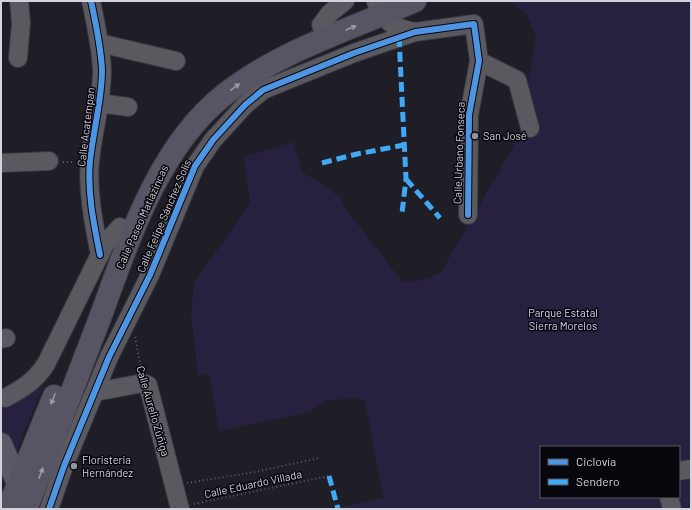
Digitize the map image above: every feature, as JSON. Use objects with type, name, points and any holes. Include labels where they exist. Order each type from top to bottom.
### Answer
[{"type":"highway","name":"Calle Paseo Matlazincas","points":[[35,500],[70,357],[120,227],[148,169],[177,124],[205,93],[232,71],[282,42],[321,26],[379,6],[415,1]]},
{"type":"highway","name":"Calle Paseo Matlazincas","points":[[35,500],[136,228],[157,180],[180,141],[210,107],[253,74],[379,6]]},
{"type":"highway","name":"Calle Paseo Matlazincas","points":[[8,509],[35,500]]},
{"type":"main road","points":[[1,444],[35,500]]},
{"type":"street","points":[[18,58],[21,23],[20,1]]},
{"type":"street","name":"Calle Acatempan","points":[[91,1],[99,43],[102,71],[99,103],[90,162],[91,204],[100,255]]},
{"type":"street","points":[[321,26],[330,13],[345,1]]},
{"type":"street","points":[[379,6],[393,26],[415,32]]},
{"type":"street","name":"Calle Felipe Sánchez Solís","points":[[35,500],[94,392],[131,311],[150,275],[200,158],[245,105],[263,90],[291,78],[415,32],[471,24]]},
{"type":"street","name":"Calle Urbano Fonseca","points":[[468,215],[469,115],[479,61],[475,27],[471,24]]},
{"type":"street","points":[[99,43],[176,61]]},
{"type":"street","points":[[479,61],[517,80],[530,128]]},
{"type":"street","points":[[99,103],[128,107]]},
{"type":"street","points":[[1,162],[49,162]]},
{"type":"street","points":[[5,398],[29,384],[46,364],[109,238],[120,227]]},
{"type":"street","points":[[94,392],[143,383]]},
{"type":"street","name":"Calle Aurelio Zúñiga","points":[[143,383],[149,387],[180,508]]},
{"type":"street","points":[[680,471],[691,469]]},
{"type":"street","points":[[669,498],[672,509]]},
{"type":"path","points":[[49,162],[90,162]]},
{"type":"path","points":[[174,485],[255,472],[320,458]]},
{"type":"green space","name":"Parque Estatal Sierra Morelos","points":[[508,1],[691,1],[691,509],[330,509],[383,498],[365,401],[354,398],[325,401],[310,412],[219,431],[209,374],[198,376],[191,313],[194,283],[250,203],[244,157],[292,142],[303,173],[330,188],[336,195],[340,195],[345,208],[402,281],[411,282],[427,278],[441,272],[518,138],[536,37],[526,13]]},
{"type":"green space","points":[[45,381],[15,455],[1,431],[1,407],[29,394]]},
{"type":"marked path","points":[[399,37],[406,179],[402,213]]},
{"type":"marked path","points":[[322,163],[357,154],[404,145]]},
{"type":"marked path","points":[[406,179],[440,218]]},
{"type":"marked path","points":[[329,476],[338,509]]},
{"type":"cycle path","points":[[91,1],[102,70],[101,93],[91,150],[89,173],[89,185],[95,232],[100,255]]},
{"type":"cycle path","points":[[49,509],[64,466],[109,357],[150,275],[195,166],[213,140],[245,105],[263,90],[354,53],[415,32],[474,24],[479,61],[469,115],[468,215]]},
{"type":"place","name":"San José","points":[[475,136]]},
{"type":"place","name":"Floristeria Hernández","points":[[74,466]]}]
